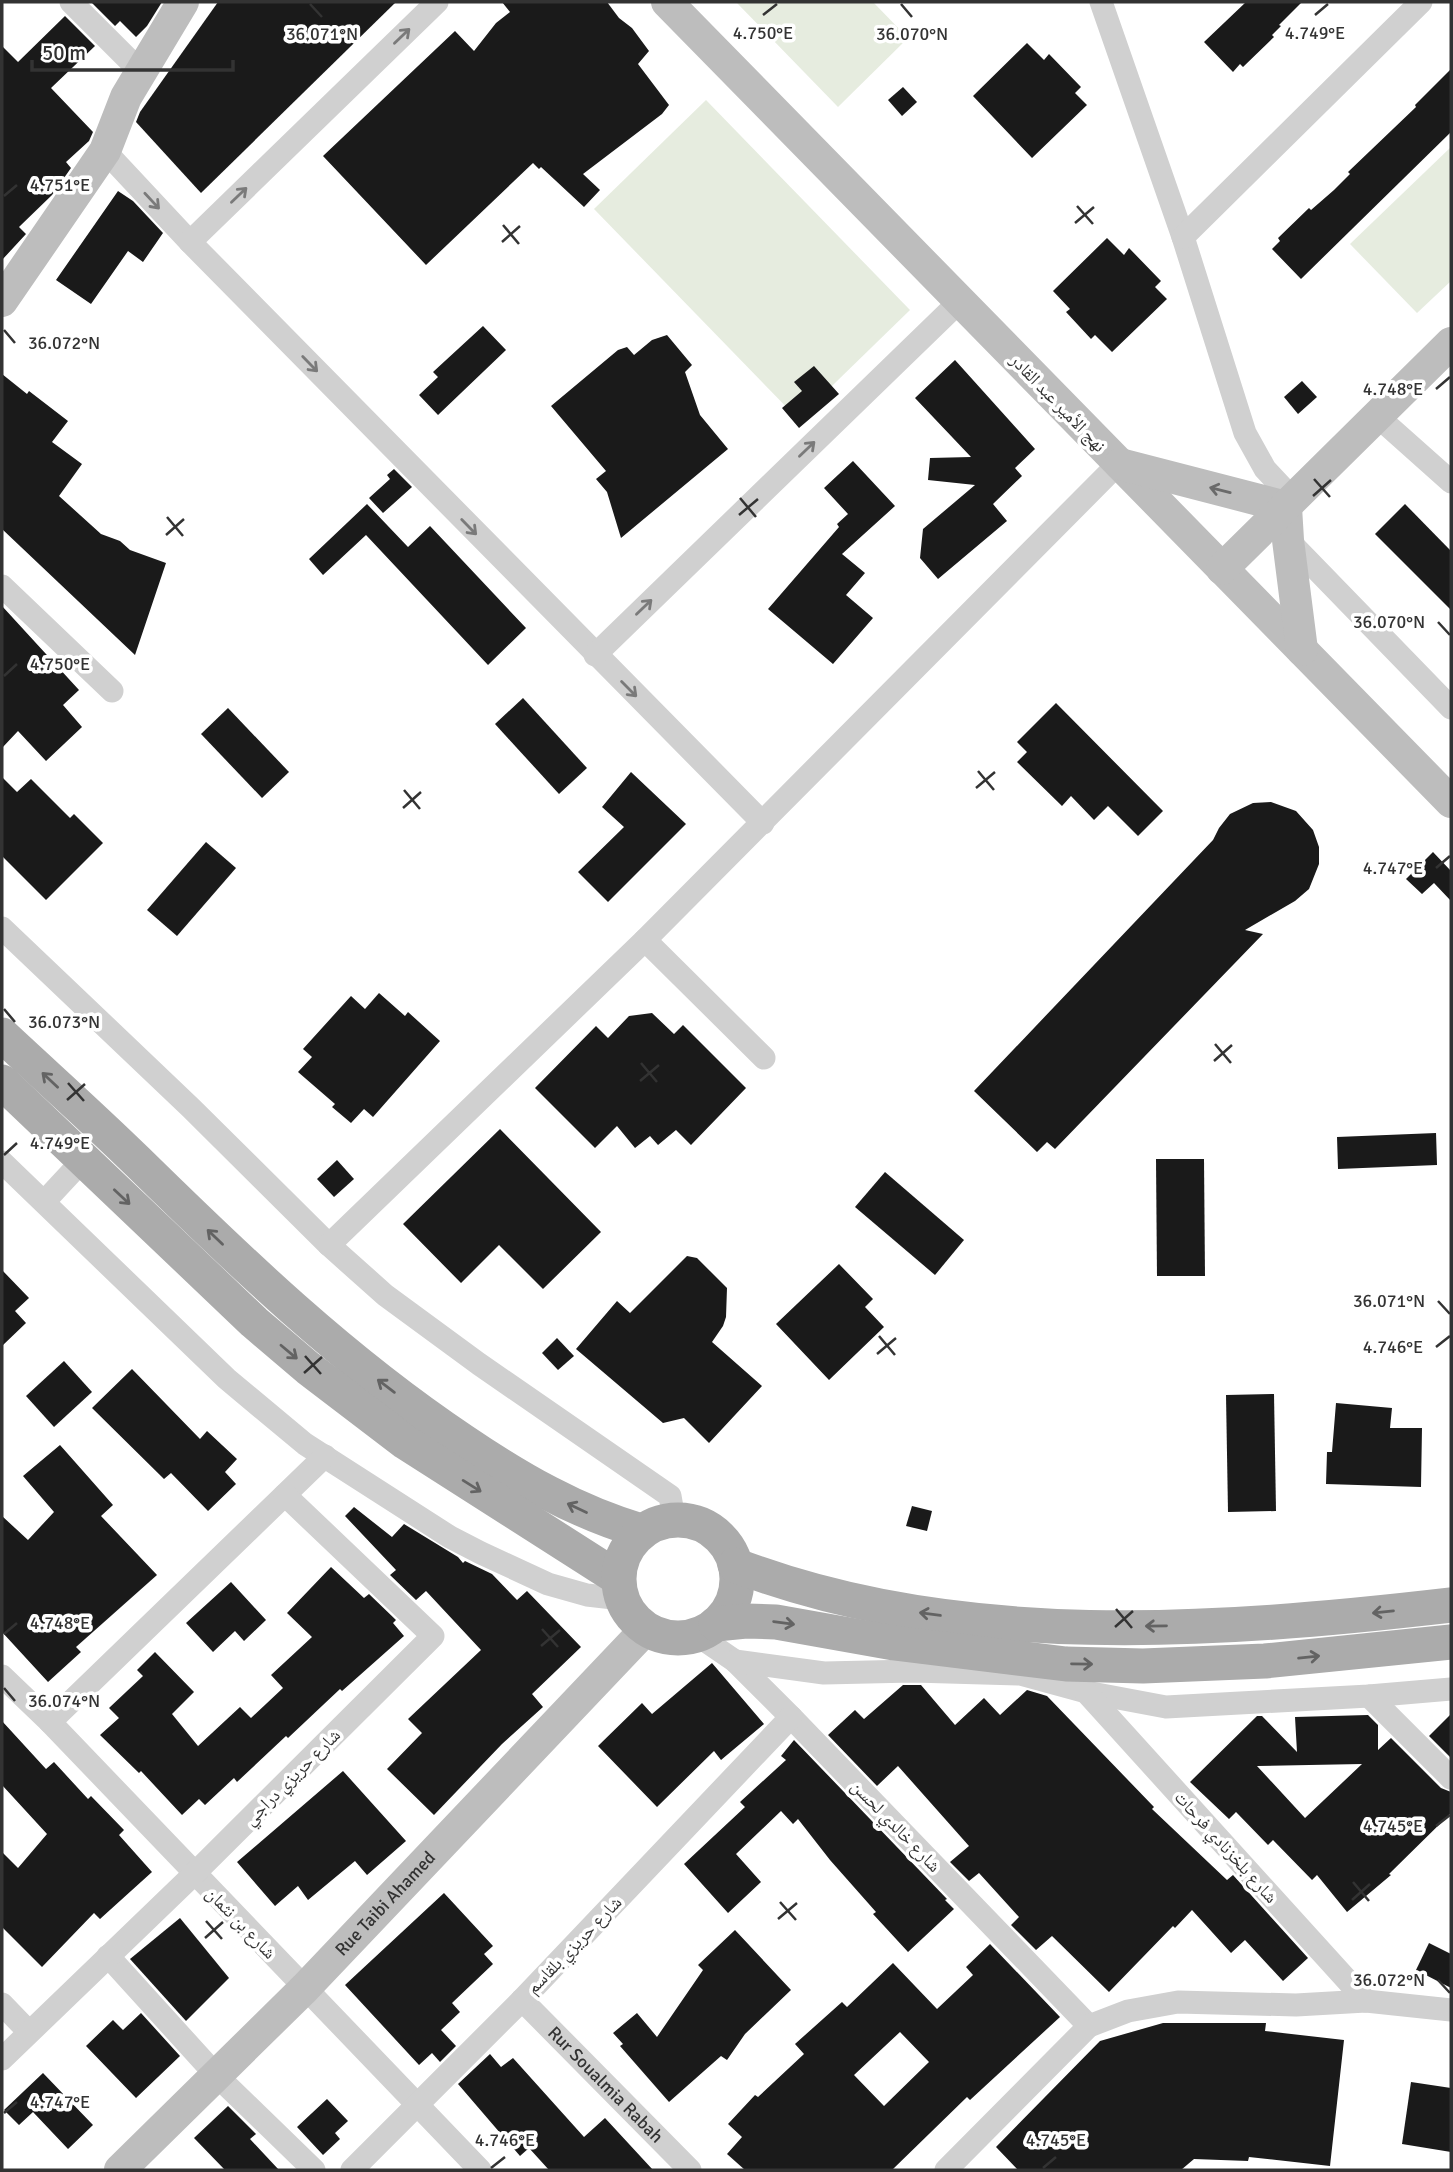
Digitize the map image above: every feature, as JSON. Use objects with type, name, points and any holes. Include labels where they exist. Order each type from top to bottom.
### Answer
[{"type":"main road","points":[[2,301],[106,151],[126,97],[183,2]]},
{"type":"main road","name":"نهج الأمير عبد القادر","points":[[667,2],[1451,802]]},
{"type":"main road","points":[[1222,569],[1451,343]]},
{"type":"main road","points":[[1118,464],[1290,503]]},
{"type":"main road","points":[[1290,503],[1288,540],[1302,650]]},
{"type":"main road","points":[[2,1035],[280,1299],[387,1387],[481,1453],[546,1493],[583,1511],[641,1531]]},
{"type":"main road","points":[[2,1082],[254,1322],[368,1415],[448,1471],[569,1545],[620,1588],[631,1615],[646,1629],[667,1637],[746,1621],[776,1622],[894,1643],[1066,1664],[1118,1665],[1265,1661],[1451,1642]]},
{"type":"main road","points":[[83,1160],[110,1135]]},
{"type":"main road","points":[[620,1588],[624,1552],[641,1531],[674,1519],[697,1523],[711,1530],[729,1549],[737,1581],[727,1612],[706,1629]]},
{"type":"main road","points":[[735,1565],[776,1581],[853,1601],[984,1622],[1046,1627],[1235,1624],[1451,1605]]},
{"type":"main road","name":"Rue Taibi Ahamed","points":[[120,2170],[305,1988],[646,1629]]},
{"type":"street","points":[[71,2],[141,72]]},
{"type":"street","points":[[190,242],[437,2]]},
{"type":"street","points":[[1101,2],[1182,237],[1244,433],[1265,469],[1290,503]]},
{"type":"street","points":[[1182,237],[1421,2]]},
{"type":"street","points":[[106,151],[190,242],[763,823]]},
{"type":"street","points":[[595,655],[959,302]]},
{"type":"street","points":[[1377,416],[1451,482]]},
{"type":"street","points":[[329,1245],[645,940],[1118,464]]},
{"type":"street","points":[[1288,540],[1451,708]]},
{"type":"street","points":[[2,586],[112,691]]},
{"type":"street","points":[[2,928],[191,1108],[329,1245],[385,1294],[479,1364],[670,1496],[674,1519]]},
{"type":"street","points":[[645,940],[764,1058]]},
{"type":"street","points":[[44,1202],[83,1160]]},
{"type":"street","points":[[2,1162],[227,1379],[279,1424],[325,1456],[450,1537],[548,1584],[587,1595],[620,1588]]},
{"type":"street","points":[[50,1722],[325,1456]]},
{"type":"street","name":"شارع حريزي دراجي","points":[[2,2059],[194,1874],[433,1636],[285,1494]]},
{"type":"street","name":"شارع خالدي لحسن","points":[[706,1629],[1088,2026]]},
{"type":"street","points":[[734,1661],[824,1673],[913,1671],[1020,1674],[1086,1692],[1166,1707],[1451,1689]]},
{"type":"street","name":"شارع بن نثمان","points":[[2,1676],[50,1722],[480,2170]]},
{"type":"street","name":"شارع بلخزنادي فرحات","points":[[1086,1692],[1366,2001]]},
{"type":"street","points":[[1369,1696],[1451,1778]]},
{"type":"street","name":"شارع حريزي بلقاسم","points":[[352,2170],[419,2106],[522,2000],[791,1717]]},
{"type":"street","points":[[108,1956],[216,2075],[314,2170]]},
{"type":"street","name":"Rur Soualmia Rabah","points":[[522,2000],[690,2170]]},
{"type":"street","points":[[946,2170],[1088,2026],[1128,2011],[1166,2003],[1296,2005],[1366,2001],[1451,2010]]},
{"type":"street","points":[[2,2004],[29,2032]]},
{"type":"shaded area","points":[[736,2],[873,2],[908,38],[838,107]]},
{"type":"shaded area","points":[[706,100],[910,310],[798,419],[594,209]]},
{"type":"shaded area","points":[[1451,147],[1451,281],[1417,313],[1350,244]]},
{"type":"building","points":[[91,2],[162,2],[147,26],[136,37],[120,21],[115,26]]},
{"type":"building","points":[[218,2],[396,2],[201,193],[136,122],[140,112]]},
{"type":"building","points":[[502,2],[607,2],[649,51],[638,64],[669,105],[662,114],[583,174],[600,190],[584,207],[541,167],[539,169],[533,163],[426,265],[323,156],[455,31],[474,51],[496,23],[510,12]]},
{"type":"building","points":[[1246,2],[1302,2],[1279,25],[1281,26],[1272,35],[1274,37],[1243,67],[1240,64],[1233,72],[1204,42]]},
{"type":"building","points":[[65,16],[95,46],[51,88],[93,132],[89,141],[66,162],[71,168],[52,195],[19,227],[26,234],[2,260],[2,46],[18,62]]},
{"type":"building","points":[[1027,43],[1044,60],[1049,54],[1081,87],[1075,93],[1087,105],[1032,158],[973,96]]},
{"type":"building","points":[[1451,69],[1451,132],[1301,279],[1272,249],[1280,241],[1278,238],[1309,208],[1311,210],[1334,190],[1350,174],[1348,172],[1416,107]]},
{"type":"building","points":[[903,87],[917,102],[902,116],[888,100]]},
{"type":"building","points":[[118,191],[133,201],[163,233],[143,262],[128,251],[91,304],[56,280]]},
{"type":"building","points":[[1107,238],[1124,255],[1129,248],[1161,281],[1155,287],[1167,299],[1112,352],[1095,335],[1091,339],[1066,312],[1070,309],[1053,291]]},
{"type":"building","points":[[483,326],[506,350],[438,415],[419,395],[438,377],[433,372]]},
{"type":"building","points":[[667,335],[692,365],[685,372],[700,415],[728,449],[621,538],[607,492],[596,479],[606,471],[551,406],[618,350],[627,347],[634,355],[652,340]]},
{"type":"building","points":[[955,360],[1035,449],[1015,468],[1022,476],[993,504],[1007,521],[938,579],[920,558],[923,529],[975,485],[928,480],[930,458],[971,457],[915,398]]},
{"type":"building","points":[[814,366],[839,394],[799,428],[782,408],[802,391],[794,382]]},
{"type":"building","points":[[2,374],[68,421],[52,442],[82,464],[59,496],[101,534],[120,541],[130,550],[166,563],[135,655],[2,529]]},
{"type":"building","points":[[1302,381],[1317,397],[1298,414],[1284,397]]},
{"type":"building","points":[[853,461],[895,506],[842,554],[865,573],[846,595],[873,618],[833,664],[768,609],[848,514],[824,488]]},
{"type":"building","points":[[394,469],[412,487],[383,513],[369,498],[390,479],[387,475]]},
{"type":"building","points":[[367,504],[408,547],[430,526],[526,628],[488,665],[366,535],[323,575],[309,559]]},
{"type":"building","points":[[1405,504],[1451,551],[1451,610],[1375,534]]},
{"type":"building","points":[[2,606],[79,690],[63,705],[82,727],[46,761],[18,731],[2,748]]},
{"type":"building","points":[[523,698],[587,768],[559,794],[495,724]]},
{"type":"building","points":[[1056,703],[1163,811],[1138,836],[1108,806],[1094,820],[1071,796],[1062,806],[1017,762],[1027,752],[1017,742]]},
{"type":"building","points":[[228,708],[289,772],[262,798],[201,734]]},
{"type":"building","points":[[631,772],[686,824],[608,902],[578,872],[624,827],[602,807]]},
{"type":"building","points":[[2,777],[17,792],[31,779],[70,818],[74,814],[103,843],[46,900],[2,856]]},
{"type":"building","points":[[1271,802],[1296,811],[1313,830],[1319,847],[1319,864],[1309,889],[1295,901],[1245,930],[1263,934],[1055,1149],[1047,1142],[1037,1152],[974,1091],[1213,840],[1230,814],[1253,803]]},
{"type":"building","points":[[206,842],[236,868],[177,936],[147,910]]},
{"type":"building","points":[[1433,852],[1451,871],[1451,901],[1434,883],[1422,894],[1406,879]]},
{"type":"building","points":[[379,993],[405,1016],[408,1012],[440,1041],[373,1117],[364,1109],[351,1123],[332,1107],[335,1104],[298,1072],[312,1057],[303,1049],[351,996],[365,1009]]},
{"type":"building","points":[[652,1013],[674,1034],[683,1025],[746,1088],[691,1145],[676,1130],[658,1145],[650,1136],[635,1148],[617,1126],[595,1148],[535,1088],[596,1026],[608,1038],[629,1016]]},
{"type":"building","points":[[500,1129],[601,1232],[543,1289],[499,1245],[461,1283],[403,1224]]},
{"type":"building","points":[[1436,1133],[1437,1165],[1338,1169],[1337,1137]]},
{"type":"building","points":[[1156,1159],[1204,1159],[1205,1276],[1157,1276]]},
{"type":"building","points":[[337,1160],[354,1179],[334,1197],[317,1179]]},
{"type":"building","points":[[885,1172],[964,1240],[935,1275],[855,1207]]},
{"type":"building","points":[[687,1256],[697,1258],[727,1288],[726,1317],[712,1342],[762,1386],[709,1443],[684,1418],[663,1423],[576,1349],[617,1301],[630,1313]]},
{"type":"building","points":[[839,1264],[873,1299],[865,1307],[884,1327],[829,1380],[776,1324]]},
{"type":"building","points":[[2,1270],[29,1298],[15,1311],[26,1323],[2,1346]]},
{"type":"building","points":[[557,1338],[574,1356],[558,1370],[542,1353]]},
{"type":"building","points":[[64,1361],[92,1392],[54,1427],[26,1396]]},
{"type":"building","points":[[132,1369],[200,1439],[207,1431],[237,1459],[225,1472],[236,1484],[208,1511],[171,1473],[164,1479],[92,1408]]},
{"type":"building","points":[[1274,1394],[1276,1511],[1228,1512],[1226,1395]]},
{"type":"building","points":[[1336,1403],[1392,1408],[1390,1428],[1422,1428],[1421,1487],[1326,1484],[1327,1452],[1332,1452]]},
{"type":"building","points":[[60,1445],[113,1505],[101,1516],[157,1575],[76,1647],[81,1652],[48,1682],[2,1632],[2,1516],[28,1540],[54,1512],[23,1476]]},
{"type":"building","points":[[912,1506],[932,1511],[927,1531],[906,1526]]},
{"type":"building","points":[[354,1507],[392,1537],[404,1524],[458,1557],[463,1563],[465,1561],[492,1574],[517,1600],[527,1591],[581,1647],[532,1694],[543,1707],[502,1744],[434,1815],[387,1769],[422,1733],[408,1719],[481,1650],[426,1591],[416,1600],[390,1575],[396,1570],[345,1516]]},
{"type":"building","points":[[331,1567],[364,1598],[369,1594],[396,1620],[393,1623],[404,1636],[342,1691],[340,1689],[288,1738],[286,1736],[237,1782],[234,1778],[205,1805],[199,1799],[182,1815],[141,1771],[139,1773],[100,1735],[119,1718],[109,1708],[143,1676],[137,1670],[155,1652],[194,1692],[172,1714],[198,1746],[240,1707],[251,1718],[283,1688],[271,1675],[312,1637],[287,1613]]},
{"type":"building","points":[[231,1582],[266,1620],[244,1641],[235,1631],[213,1652],[186,1623]]},
{"type":"building","points":[[712,1663],[764,1724],[721,1760],[714,1751],[657,1807],[598,1746],[642,1703],[652,1714]]},
{"type":"building","points":[[903,1685],[921,1685],[955,1725],[984,1698],[1000,1715],[1027,1690],[1047,1696],[1154,1807],[1152,1809],[1227,1880],[1233,1875],[1308,1958],[1283,1981],[1245,1940],[1231,1953],[1192,1910],[1109,1992],[1052,1936],[1036,1950],[1011,1925],[1019,1917],[979,1873],[969,1881],[950,1862],[969,1846],[898,1766],[877,1786],[828,1735],[855,1710],[864,1719]]},
{"type":"building","points":[[1451,1714],[1451,1758],[1429,1736]]},
{"type":"building","points":[[1368,1715],[1378,1725],[1378,1750],[1391,1738],[1441,1788],[1451,1792],[1451,1813],[1389,1874],[1391,1875],[1347,1912],[1317,1875],[1312,1880],[1273,1840],[1268,1845],[1236,1812],[1229,1819],[1190,1782],[1257,1716],[1262,1716],[1297,1752],[1295,1717]],"holes":[[[1362,1764],[1305,1818],[1257,1766]]]},
{"type":"building","points":[[2,1721],[46,1769],[54,1762],[88,1799],[91,1796],[124,1830],[119,1835],[152,1872],[100,1919],[94,1913],[42,1967],[2,1927],[2,1852],[18,1868],[47,1834],[2,1785]]},
{"type":"building","points":[[794,1740],[954,1909],[908,1952],[873,1914],[876,1912],[798,1819],[793,1824],[781,1811],[736,1854],[761,1882],[728,1913],[684,1864],[745,1807],[740,1802],[786,1760],[781,1756]]},
{"type":"building","points":[[343,1771],[406,1841],[367,1875],[355,1861],[308,1900],[298,1886],[275,1906],[237,1862]]},
{"type":"building","points":[[444,1893],[493,1946],[484,1954],[493,1964],[452,2003],[460,2012],[441,2030],[456,2046],[440,2062],[432,2053],[419,2065],[345,1985]]},
{"type":"building","points":[[180,1918],[229,1978],[186,2021],[130,1959]]},
{"type":"building","points":[[735,1930],[791,1990],[745,2034],[727,2060],[721,2056],[669,2102],[620,2046],[623,2044],[613,2033],[637,2013],[657,2037],[703,1970],[698,1965]]},
{"type":"building","points":[[1429,1943],[1451,1954],[1451,1988],[1416,1970]]},
{"type":"building","points":[[990,1944],[1060,2017],[970,2100],[967,2097],[892,2170],[745,2170],[727,2154],[742,2137],[728,2124],[755,2095],[758,2097],[804,2054],[795,2044],[842,2002],[847,2007],[893,1963],[937,2009],[973,1975],[966,1967]],"holes":[[[900,2032],[929,2062],[884,2106],[854,2075]]]},
{"type":"building","points":[[141,2013],[180,2056],[136,2098],[86,2046],[113,2020],[123,2030]]},
{"type":"building","points":[[1163,2023],[1266,2023],[1265,2031],[1344,2040],[1330,2166],[1249,2157],[1248,2161],[1194,2159],[1181,2170],[1018,2170],[996,2147],[1100,2041]]},
{"type":"building","points":[[490,2054],[501,2067],[513,2058],[584,2137],[605,2118],[653,2170],[549,2170],[529,2148],[520,2156],[458,2084]]},
{"type":"building","points":[[43,2073],[93,2125],[68,2149],[33,2112],[19,2125],[4,2110]]},
{"type":"building","points":[[1411,2082],[1451,2088],[1451,2152],[1402,2144]]},
{"type":"building","points":[[327,2099],[348,2121],[335,2133],[340,2139],[323,2155],[297,2127]]},
{"type":"building","points":[[228,2106],[256,2134],[250,2139],[279,2170],[225,2170],[194,2138]]}]
